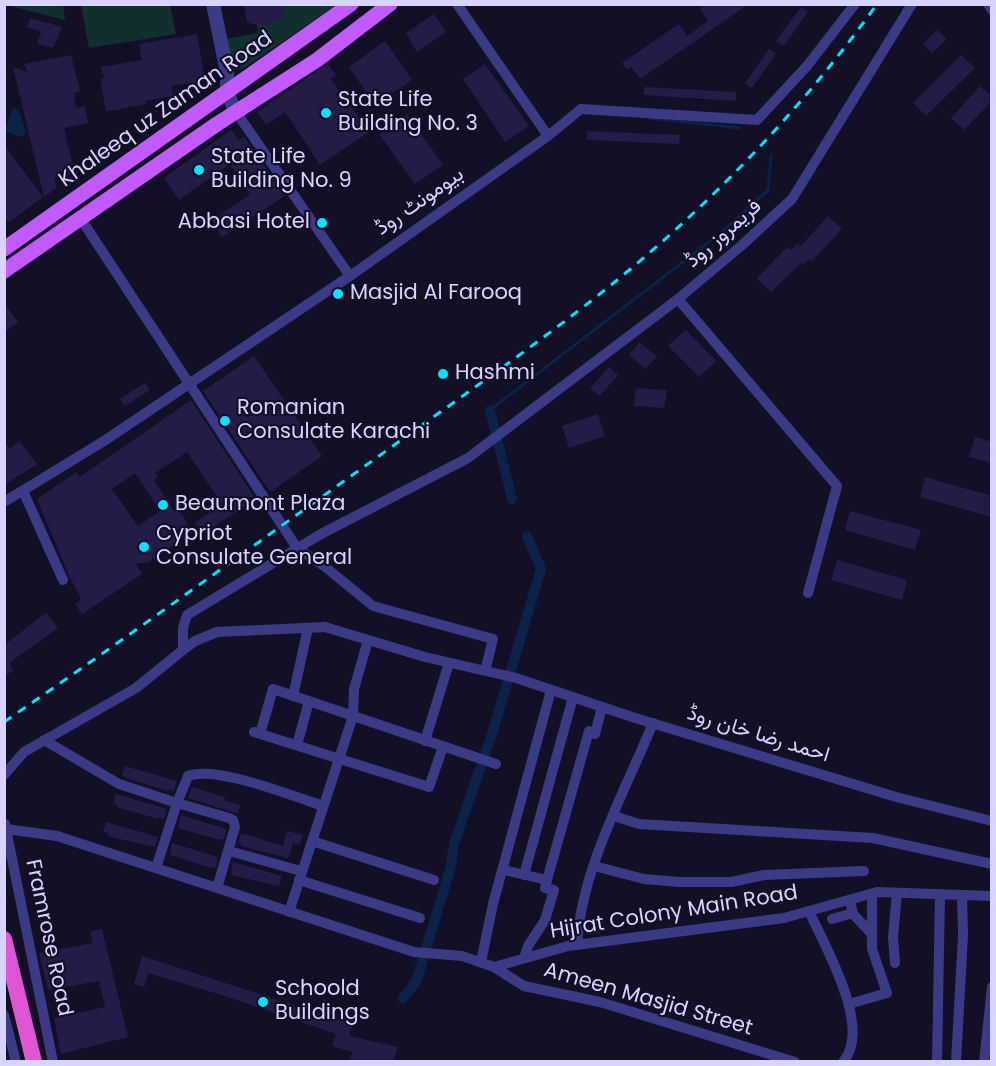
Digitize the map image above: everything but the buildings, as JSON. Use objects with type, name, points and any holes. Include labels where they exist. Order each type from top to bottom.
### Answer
[{"type":"highway","points":[[4,939],[34,1062]]},
{"type":"main road","name":"Khaleeq uz Zaman Road","points":[[4,249],[351,4]]},
{"type":"main road","points":[[4,271],[236,112],[317,60],[390,4]]},
{"type":"street","points":[[213,4],[227,72],[227,93],[236,112],[350,276]]},
{"type":"street","points":[[457,4],[548,136]]},
{"type":"street","name":"بیومونٹ روڈ","points":[[4,502],[104,441],[350,276],[548,136],[582,109],[757,120],[807,66],[855,4]]},
{"type":"street","name":"فریمروز روڈ","points":[[297,548],[468,458],[500,436],[678,299],[792,199],[912,4]]},
{"type":"street","points":[[988,4],[992,10]]},
{"type":"street","points":[[81,219],[297,548],[324,566],[373,606],[493,639],[485,671]]},
{"type":"street","points":[[678,299],[837,486],[807,593]]},
{"type":"street","points":[[23,491],[63,580]]},
{"type":"street","points":[[4,776],[24,752],[136,688],[183,650],[183,628],[187,615],[297,548]]},
{"type":"street","name":"احمد رضا خان روڈ","points":[[183,650],[195,641],[217,632],[325,627],[449,663],[516,678],[653,723],[896,797],[992,821]]},
{"type":"street","points":[[293,696],[308,628]]},
{"type":"street","points":[[289,912],[353,716],[354,689],[368,640]]},
{"type":"street","points":[[425,741],[449,663]]},
{"type":"street","points":[[443,747],[429,787],[256,733],[273,689],[496,764]]},
{"type":"street","points":[[481,963],[493,904],[551,690]]},
{"type":"street","points":[[524,875],[573,697]]},
{"type":"street","points":[[297,745],[309,701]]},
{"type":"street","points":[[524,958],[550,903],[554,890],[545,888],[547,880],[589,732],[595,734],[602,707]]},
{"type":"street","points":[[577,944],[579,913],[594,866],[653,723]]},
{"type":"street","points":[[44,740],[118,784],[233,820],[236,827],[216,888]]},
{"type":"street","points":[[156,868],[188,776],[205,774],[225,776],[323,806]]},
{"type":"street","points":[[614,816],[639,824],[873,838],[992,864]]},
{"type":"street","points":[[5,826],[57,837],[414,952],[462,956],[494,967]]},
{"type":"street","name":"Framrose Road","points":[[5,826],[53,1062]]},
{"type":"street","points":[[312,841],[434,880]]},
{"type":"street","points":[[229,851],[420,918]]},
{"type":"street","points":[[594,866],[644,879],[679,882],[731,882],[764,875],[864,871]]},
{"type":"street","points":[[504,870],[547,880]]},
{"type":"street","points":[[895,963],[892,937],[897,893]]},
{"type":"street","points":[[849,1004],[887,993],[872,949],[872,894]]},
{"type":"street","name":"Hijrat Colony Main Road","points":[[494,967],[577,944],[784,918],[872,894],[992,896]]},
{"type":"street","points":[[937,1062],[940,894]]},
{"type":"street","points":[[956,1062],[963,935],[962,895]]},
{"type":"street","points":[[850,900],[853,913],[871,933]]},
{"type":"street","points":[[810,911],[849,1004],[853,1025],[851,1052],[843,1062]]},
{"type":"street","points":[[832,919],[853,913]]},
{"type":"street","name":"Ameen Masjid Street","points":[[494,967],[524,986],[600,1002],[795,1062]]},
{"type":"street","points":[[984,1062],[992,987]]},
{"type":"street","points":[[4,1015],[16,1062]]},
{"type":"green space","points":[[14,5],[63,5],[65,20],[14,7]]},
{"type":"green space","points":[[81,5],[170,5],[176,34],[89,48]]},
{"type":"green space","points":[[254,5],[336,5],[243,69],[236,70],[230,65],[225,39],[258,33]]},
{"type":"water","points":[[13,108],[19,110],[26,133],[21,137],[5,131]]},
{"type":"waterway","points":[[649,118],[739,128]]},
{"type":"waterway","points":[[490,410],[722,232],[768,190],[771,155]]},
{"type":"waterway","points":[[490,410],[512,499]]},
{"type":"waterway","points":[[403,998],[416,982],[451,866],[454,844],[492,734],[541,569],[527,536]]},
{"type":"railway","points":[[4,722],[493,374],[611,285],[684,222],[753,154],[818,81],[877,4]]},
{"type":"place","name":"State Life Building No. 3","points":[[326,113]]},
{"type":"place","name":"State Life Building No. 9","points":[[199,170]]},
{"type":"place","name":"Abbasi Hotel","points":[[322,223]]},
{"type":"place","name":"Masjid Al Farooq","points":[[338,294]]},
{"type":"place","name":"Hashmi","points":[[443,374]]},
{"type":"place","name":"Romanian Consulate Karachi","points":[[225,421]]},
{"type":"place","name":"Beaumont Plaza","points":[[163,505]]},
{"type":"place","name":"Cypriot Consulate General","points":[[144,547]]},
{"type":"place","name":"Schoold Buildings","points":[[263,1002]]}]
